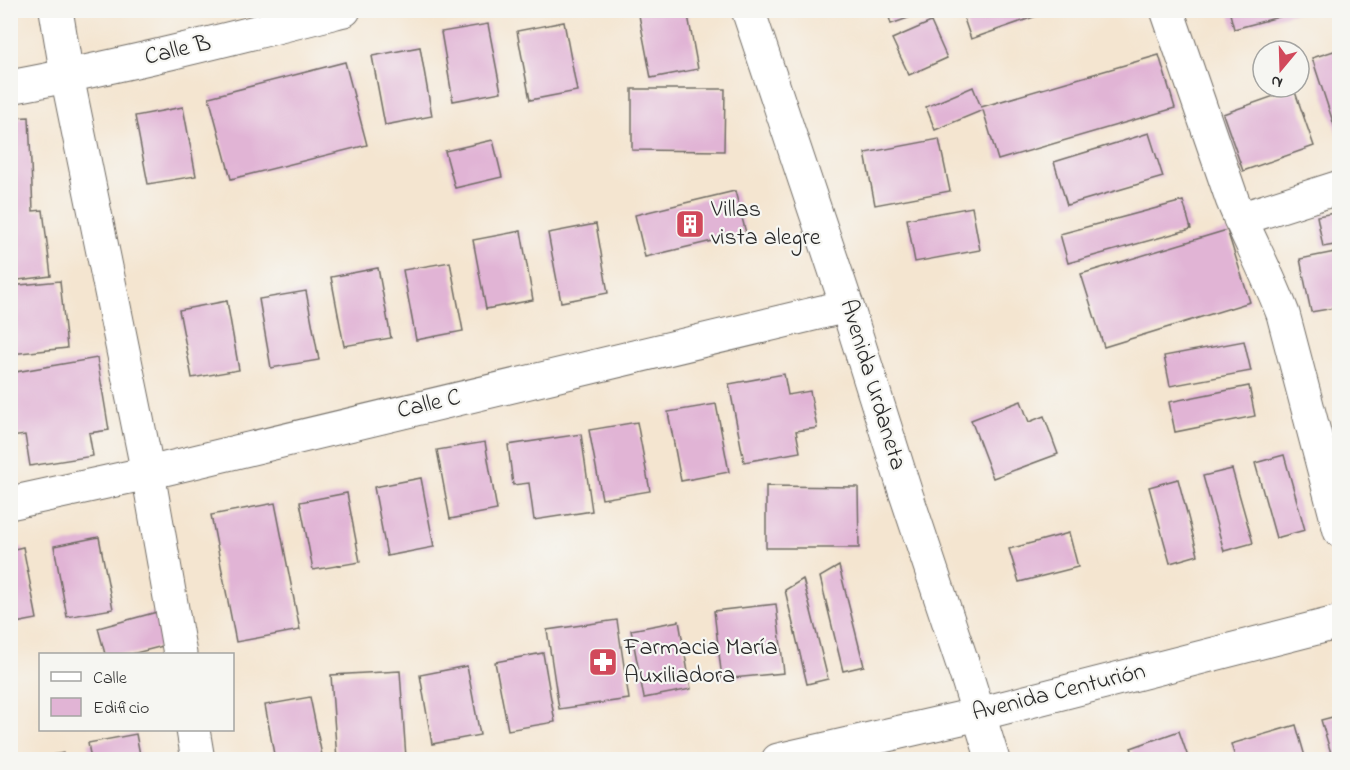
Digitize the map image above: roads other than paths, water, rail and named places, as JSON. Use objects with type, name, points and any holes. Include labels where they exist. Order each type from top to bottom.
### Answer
[{"type":"street","points":[[56,10],[67,76],[148,473],[180,653]]},
{"type":"street","name":"Calle B","points":[[10,87],[178,51],[344,10]]},
{"type":"street","name":"Avenida Urdaneta","points":[[748,10],[847,306],[993,759]]},
{"type":"street","points":[[1167,10],[1240,219],[1283,314],[1340,531]]},
{"type":"street","points":[[1240,219],[1340,187]]},
{"type":"street","name":"Calle C","points":[[10,503],[148,473],[847,306]]},
{"type":"street","name":"Avenida Centurión","points":[[778,759],[979,714],[1340,622]]},
{"type":"street","points":[[193,731],[198,759]]},
{"type":"place","name":"Villas vista alegre","points":[[690,224]]},
{"type":"place","name":"Farmacia María Auxiliadora","points":[[603,662]]}]
